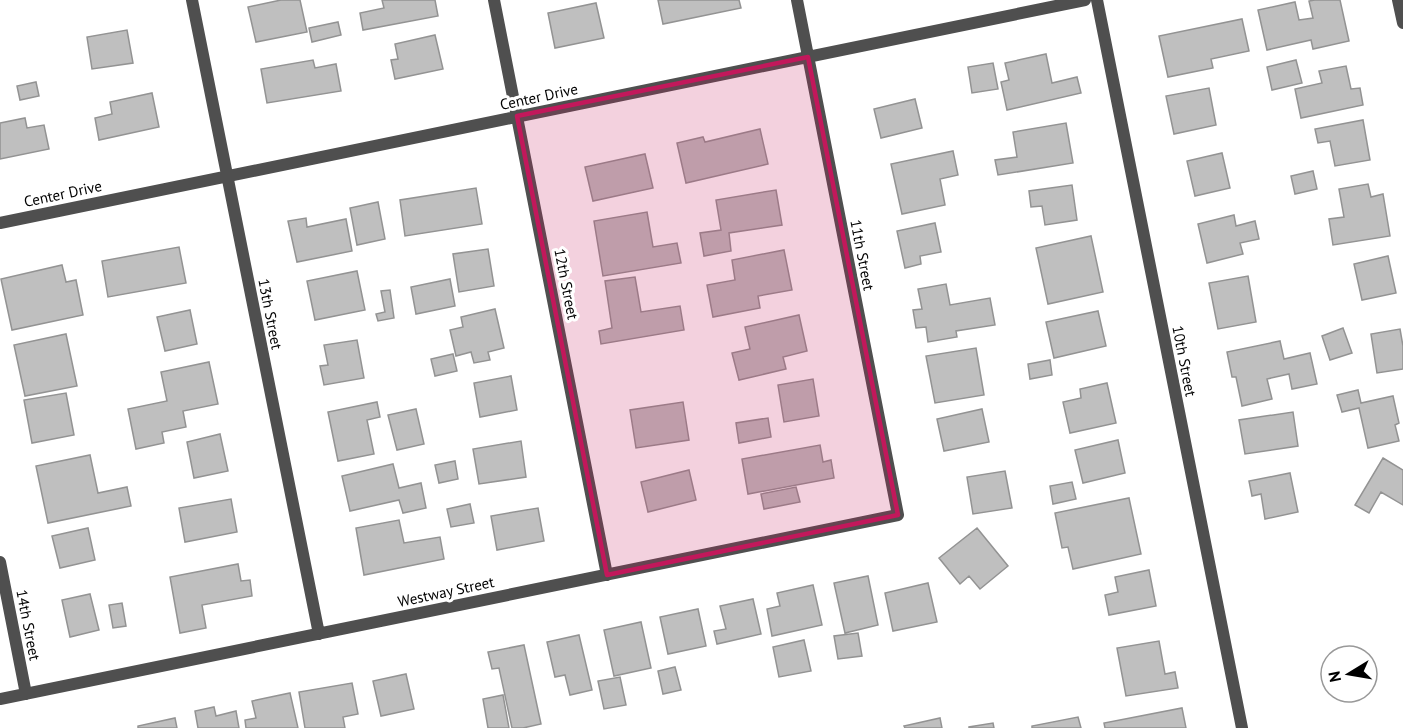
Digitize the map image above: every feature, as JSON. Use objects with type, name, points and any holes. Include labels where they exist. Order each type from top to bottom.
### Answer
[{"type":"street","name":"13th Street","points":[[192,0],[319,634]]},
{"type":"street","name":"12th Street","points":[[494,0],[607,575]]},
{"type":"street","name":"11th Street","points":[[797,0],[898,515]]},
{"type":"street","name":"Center Drive","points":[[0,223],[1085,0]]},
{"type":"street","name":"10th Street","points":[[1097,0],[1242,728]]},
{"type":"street","points":[[1398,0],[1403,23]]},
{"type":"street","name":"Westway Street","points":[[0,699],[898,515]]},
{"type":"street","name":"14th Street","points":[[0,562],[26,693]]},
{"type":"highlighted area","points":[[808,57],[898,515],[607,575],[517,116]]},
{"type":"building","points":[[281,0],[300,0],[307,32],[256,42],[248,7]]},
{"type":"building","points":[[382,0],[435,0],[438,16],[363,30],[360,13],[384,8]]},
{"type":"building","points":[[658,0],[739,0],[741,8],[663,24]]},
{"type":"building","points":[[1340,0],[1349,41],[1313,49],[1311,40],[1267,50],[1258,10],[1295,2],[1299,20],[1313,18],[1309,1]]},
{"type":"building","points":[[596,3],[604,38],[555,48],[548,13]]},
{"type":"building","points":[[1242,19],[1249,51],[1211,59],[1213,68],[1168,77],[1159,36]]},
{"type":"building","points":[[338,22],[341,35],[312,42],[309,28]]},
{"type":"building","points":[[127,30],[133,63],[92,69],[87,37]]},
{"type":"building","points":[[435,35],[443,69],[395,79],[391,60],[398,59],[395,44]]},
{"type":"building","points":[[1046,54],[1052,83],[1077,77],[1081,93],[1007,110],[1001,82],[1009,80],[1005,63]]},
{"type":"building","points":[[313,60],[315,68],[336,64],[341,91],[267,103],[261,69]]},
{"type":"building","points":[[1296,60],[1302,83],[1272,90],[1267,67]]},
{"type":"building","points":[[993,63],[998,89],[972,93],[968,67]]},
{"type":"building","points":[[1346,66],[1351,89],[1360,88],[1363,105],[1301,118],[1295,89],[1322,83],[1319,71]]},
{"type":"building","points":[[36,82],[39,96],[20,100],[17,86]]},
{"type":"building","points":[[1209,88],[1216,125],[1174,134],[1166,96]]},
{"type":"building","points":[[152,93],[159,127],[99,140],[95,118],[112,114],[110,102]]},
{"type":"building","points":[[915,99],[922,128],[881,138],[874,109]]},
{"type":"building","points":[[25,118],[27,128],[44,125],[49,149],[0,159],[0,123]]},
{"type":"building","points":[[1363,120],[1370,160],[1335,166],[1330,141],[1318,143],[1315,129]]},
{"type":"building","points":[[1066,123],[1073,163],[998,175],[995,160],[1017,157],[1013,132]]},
{"type":"building","points":[[760,129],[768,164],[686,183],[677,143],[703,137],[705,142]]},
{"type":"building","points":[[953,151],[958,175],[940,179],[945,205],[902,214],[891,164]]},
{"type":"building","points":[[1222,153],[1230,188],[1195,196],[1187,161]]},
{"type":"building","points":[[645,154],[653,188],[593,201],[585,167]]},
{"type":"building","points":[[1313,171],[1317,189],[1295,194],[1291,176]]},
{"type":"building","points":[[1368,184],[1371,197],[1383,194],[1390,236],[1333,245],[1329,219],[1344,217],[1339,189]]},
{"type":"building","points":[[1072,185],[1077,220],[1045,225],[1042,206],[1031,207],[1029,191]]},
{"type":"building","points":[[476,188],[482,224],[405,236],[400,200]]},
{"type":"building","points":[[776,190],[782,225],[729,233],[731,251],[704,256],[700,233],[721,230],[716,200]]},
{"type":"building","points":[[378,202],[385,239],[357,245],[350,208]]},
{"type":"building","points":[[647,212],[653,247],[677,243],[681,263],[603,276],[594,221]]},
{"type":"building","points":[[1234,215],[1236,226],[1255,221],[1259,239],[1240,243],[1243,254],[1207,263],[1198,224]]},
{"type":"building","points":[[306,218],[307,227],[346,219],[352,251],[297,262],[288,221]]},
{"type":"building","points":[[935,223],[941,252],[920,256],[921,264],[905,268],[897,231]]},
{"type":"building","points":[[1091,236],[1103,292],[1048,304],[1036,248]]},
{"type":"building","points":[[179,247],[186,283],[108,297],[102,261]]},
{"type":"building","points":[[488,249],[494,286],[459,292],[453,254]]},
{"type":"building","points":[[784,250],[792,290],[758,296],[760,308],[713,317],[707,285],[735,280],[732,260]]},
{"type":"building","points":[[1388,256],[1396,293],[1362,300],[1354,264]]},
{"type":"building","points":[[62,265],[66,282],[76,280],[83,315],[12,330],[1,279]]},
{"type":"building","points":[[357,271],[365,310],[315,320],[307,281]]},
{"type":"building","points":[[1248,276],[1256,322],[1218,329],[1209,283]]},
{"type":"building","points":[[635,277],[641,312],[680,306],[684,330],[601,344],[599,331],[612,328],[605,281]]},
{"type":"building","points":[[450,279],[455,306],[416,314],[411,287]]},
{"type":"building","points":[[946,284],[950,305],[990,298],[995,325],[956,331],[957,337],[928,342],[926,327],[916,328],[913,310],[922,309],[918,289]]},
{"type":"building","points":[[390,290],[394,318],[378,321],[376,314],[385,312],[381,291]]},
{"type":"building","points":[[495,309],[504,348],[488,352],[490,360],[474,363],[471,352],[456,356],[450,330],[463,327],[461,317]]},
{"type":"building","points":[[190,310],[197,344],[165,351],[157,317]]},
{"type":"building","points":[[1098,311],[1106,346],[1054,358],[1046,322]]},
{"type":"building","points":[[799,315],[807,351],[783,357],[786,369],[739,380],[732,353],[750,349],[745,327]]},
{"type":"building","points":[[1343,328],[1352,353],[1330,360],[1322,336]]},
{"type":"building","points":[[1400,329],[1403,369],[1377,373],[1371,334]]},
{"type":"building","points":[[66,334],[77,386],[25,396],[14,345]]},
{"type":"building","points":[[357,340],[364,378],[324,385],[320,366],[328,365],[324,345]]},
{"type":"building","points":[[1280,341],[1284,359],[1310,353],[1317,384],[1292,389],[1289,374],[1267,379],[1272,399],[1242,406],[1236,377],[1232,377],[1227,352]]},
{"type":"building","points":[[976,348],[984,395],[935,403],[926,356]]},
{"type":"building","points":[[453,354],[457,371],[435,376],[431,359]]},
{"type":"building","points":[[1050,360],[1052,375],[1030,379],[1028,364]]},
{"type":"building","points":[[209,362],[218,404],[183,411],[186,427],[162,432],[164,443],[136,449],[128,409],[167,401],[161,372]]},
{"type":"building","points":[[511,376],[517,410],[480,417],[474,383]]},
{"type":"building","points":[[813,379],[819,416],[784,422],[778,385]]},
{"type":"building","points":[[1107,383],[1116,423],[1070,433],[1063,402],[1081,398],[1080,389]]},
{"type":"building","points":[[1358,390],[1361,403],[1393,396],[1399,423],[1395,425],[1399,441],[1368,448],[1359,408],[1342,412],[1337,395]]},
{"type":"building","points":[[66,393],[74,435],[32,443],[24,400]]},
{"type":"building","points":[[377,402],[380,417],[367,420],[374,454],[338,461],[328,412]]},
{"type":"building","points":[[683,402],[689,440],[636,448],[630,410]]},
{"type":"building","points":[[416,409],[424,444],[397,450],[388,415]]},
{"type":"building","points":[[982,409],[989,442],[944,451],[937,419]]},
{"type":"building","points":[[1293,412],[1298,446],[1245,454],[1239,420]]},
{"type":"building","points":[[768,418],[771,437],[739,443],[736,423]]},
{"type":"building","points":[[220,434],[228,471],[194,478],[187,442]]},
{"type":"building","points":[[1118,440],[1125,473],[1083,483],[1075,450]]},
{"type":"building","points":[[521,441],[526,477],[479,484],[473,449]]},
{"type":"building","points":[[820,445],[823,462],[831,460],[834,478],[748,494],[742,459]]},
{"type":"building","points":[[90,455],[98,493],[127,487],[131,506],[48,523],[36,466]]},
{"type":"building","points":[[1383,458],[1403,470],[1403,505],[1381,492],[1369,513],[1355,505]]},
{"type":"building","points":[[455,461],[458,479],[439,483],[435,465]]},
{"type":"building","points":[[393,464],[399,488],[421,483],[426,508],[403,513],[399,500],[350,511],[342,476]]},
{"type":"building","points":[[689,470],[696,500],[648,512],[641,482]]},
{"type":"building","points":[[1005,471],[1012,508],[973,514],[967,477]]},
{"type":"building","points":[[1290,473],[1298,512],[1265,519],[1261,494],[1252,496],[1249,481]]},
{"type":"building","points":[[1072,482],[1076,499],[1053,504],[1050,486]]},
{"type":"building","points":[[796,487],[800,502],[764,509],[761,494]]},
{"type":"building","points":[[1129,498],[1141,554],[1073,569],[1068,547],[1062,548],[1055,513]]},
{"type":"building","points":[[231,499],[237,532],[185,542],[179,508]]},
{"type":"building","points":[[470,504],[474,523],[451,527],[447,509]]},
{"type":"building","points":[[538,508],[544,541],[497,550],[491,516]]},
{"type":"building","points":[[399,520],[404,543],[440,537],[444,559],[364,575],[356,528]]},
{"type":"building","points":[[88,528],[95,560],[60,568],[52,536]]},
{"type":"building","points":[[977,528],[1008,566],[980,589],[969,576],[960,584],[939,558]]},
{"type":"building","points":[[238,564],[241,581],[250,580],[252,596],[202,605],[206,628],[180,633],[170,577]]},
{"type":"building","points":[[1149,570],[1156,606],[1109,615],[1105,595],[1118,592],[1115,577]]},
{"type":"building","points":[[868,576],[878,625],[845,633],[834,583]]},
{"type":"building","points":[[928,583],[937,622],[893,631],[885,593]]},
{"type":"building","points":[[813,585],[822,625],[772,636],[767,609],[780,606],[777,593]]},
{"type":"building","points":[[90,594],[99,630],[70,637],[62,600]]},
{"type":"building","points":[[753,599],[761,634],[717,644],[714,631],[726,629],[720,606]]},
{"type":"building","points":[[122,603],[126,626],[113,628],[109,605]]},
{"type":"building","points":[[698,609],[706,646],[668,654],[660,617]]},
{"type":"building","points":[[641,622],[651,668],[614,676],[604,630]]},
{"type":"building","points":[[858,633],[862,656],[838,659],[834,636]]},
{"type":"building","points":[[579,635],[592,690],[570,695],[565,675],[555,677],[547,642]]},
{"type":"building","points":[[804,640],[811,671],[779,677],[773,647]]},
{"type":"building","points":[[1159,641],[1165,674],[1175,672],[1178,688],[1126,696],[1117,648]]},
{"type":"building","points":[[524,645],[541,724],[512,728],[499,668],[492,669],[488,652]]},
{"type":"building","points":[[675,667],[681,690],[663,694],[658,671]]},
{"type":"building","points":[[406,674],[414,709],[381,716],[373,681]]},
{"type":"building","points":[[620,677],[626,705],[604,709],[598,681]]},
{"type":"building","points":[[352,683],[358,714],[343,717],[345,728],[305,728],[299,692]]},
{"type":"building","points":[[290,693],[298,728],[246,728],[245,720],[256,718],[252,701]]},
{"type":"building","points":[[503,695],[509,728],[488,728],[483,699]]},
{"type":"building","points":[[214,707],[216,716],[236,711],[239,728],[198,728],[195,711]]},
{"type":"building","points":[[1182,708],[1186,728],[1105,728],[1104,723]]},
{"type":"building","points":[[1078,717],[1081,728],[1032,728],[1032,726]]},
{"type":"building","points":[[175,718],[177,728],[138,728],[138,726]]},
{"type":"building","points":[[940,718],[942,728],[905,728],[904,726]]},
{"type":"building","points":[[993,723],[994,728],[969,728],[969,727]]}]
